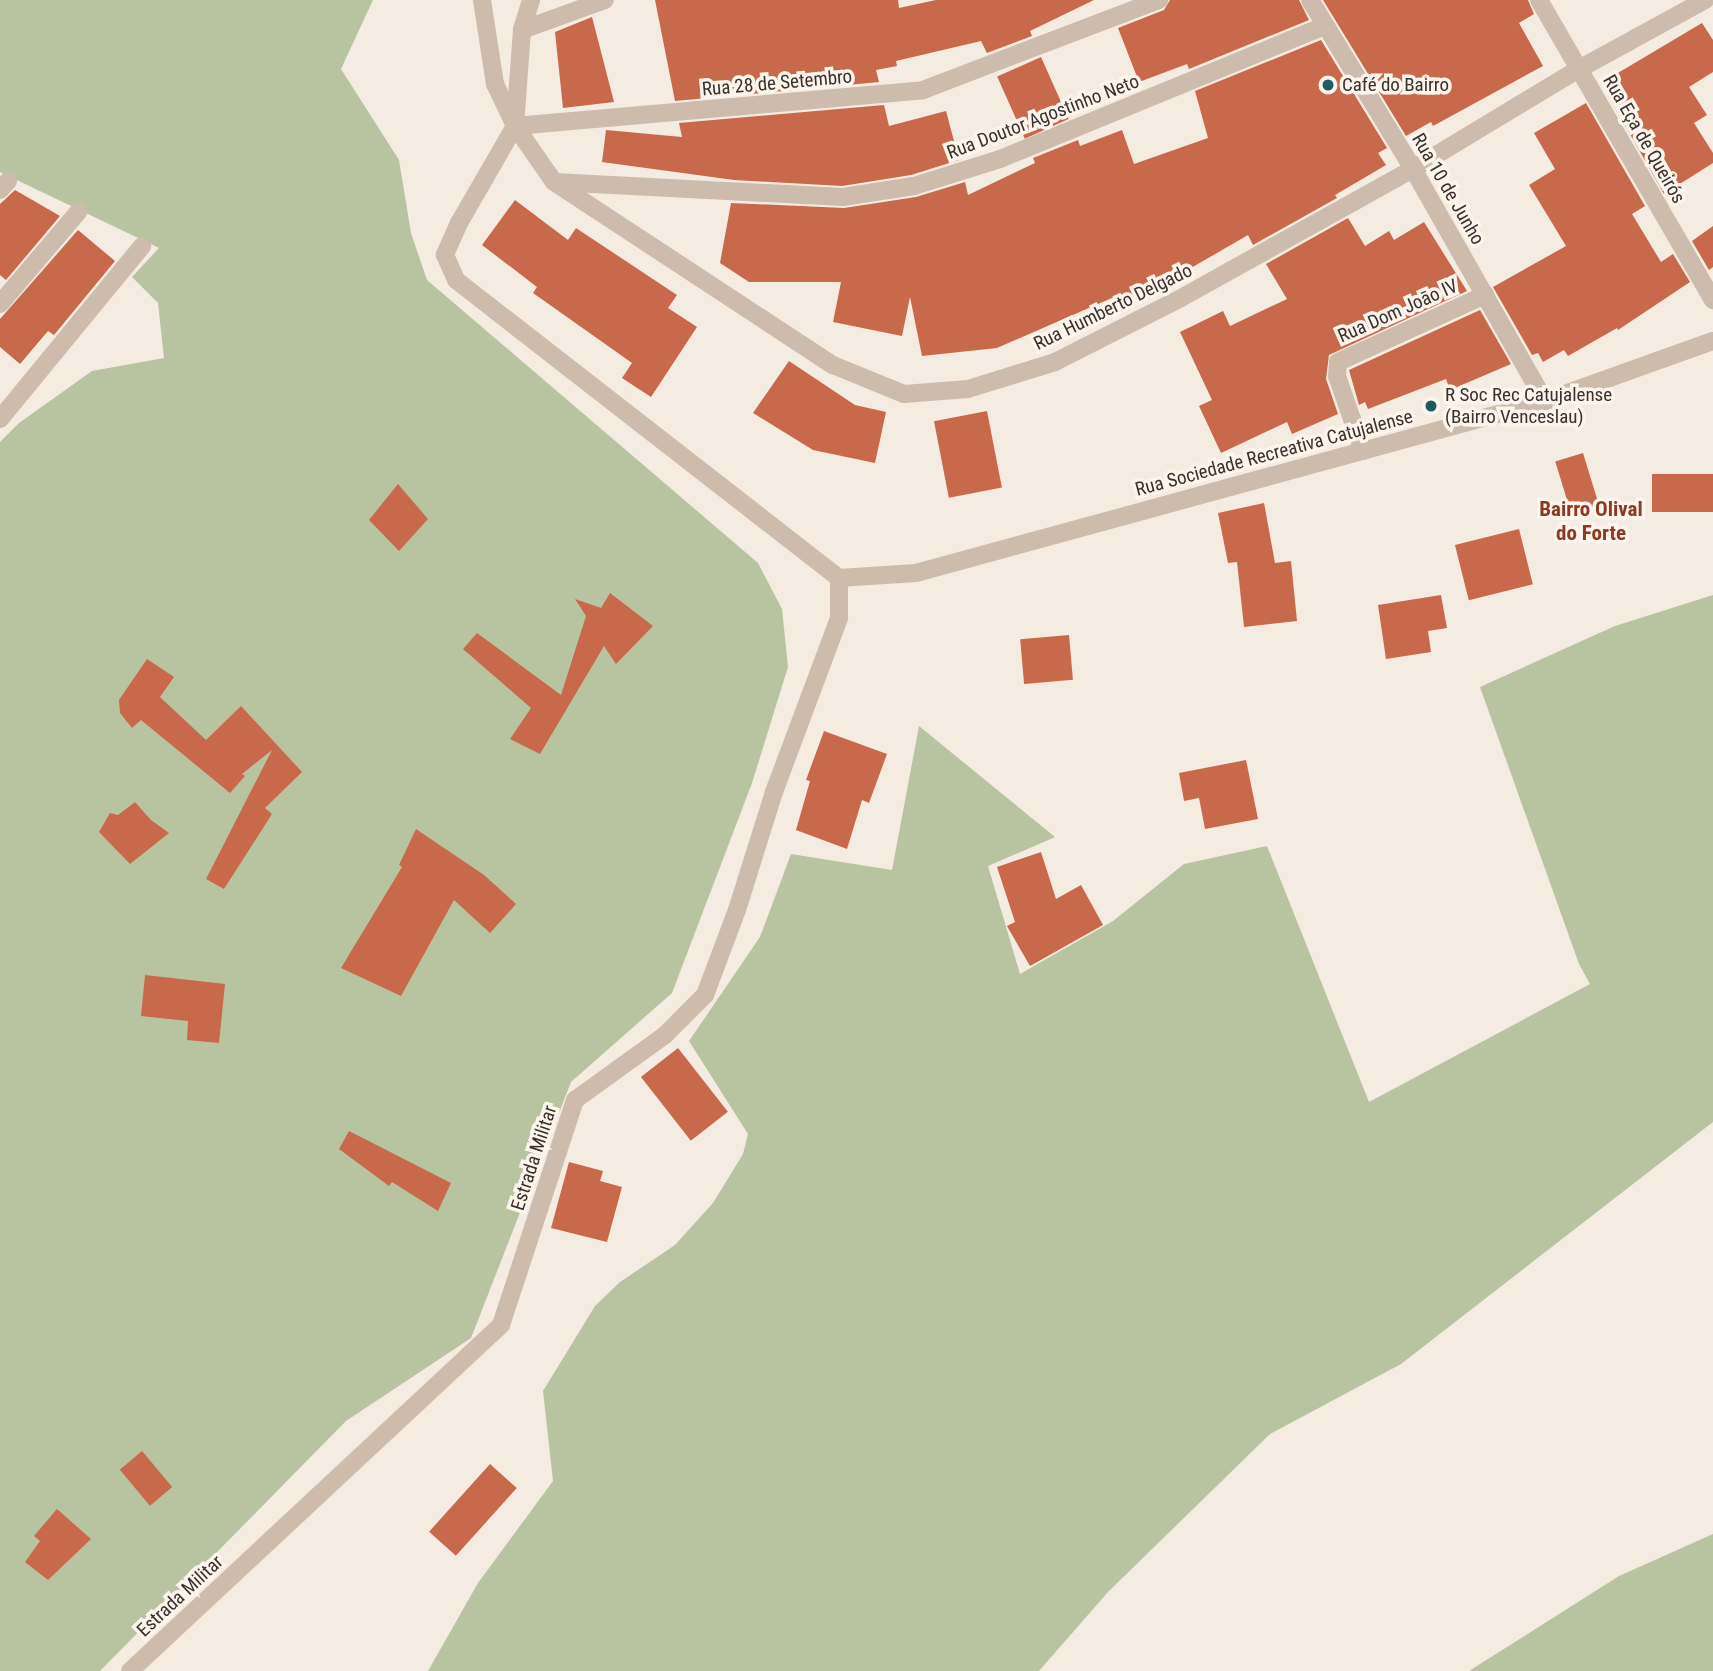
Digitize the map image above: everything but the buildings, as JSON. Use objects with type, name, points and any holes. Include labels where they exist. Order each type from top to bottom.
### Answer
[{"type":"street","points":[[482,0],[495,84],[515,126]]},
{"type":"street","points":[[531,0],[522,30],[515,126],[459,223],[445,255],[456,280],[839,578]]},
{"type":"street","points":[[522,30],[605,0]]},
{"type":"street","name":"Rua 28 de Setembro","points":[[515,126],[923,90],[1159,0]]},
{"type":"street","name":"Rua 10 de Junho","points":[[1310,0],[1413,169],[1545,401]]},
{"type":"street","name":"Rua Eça de Queirós","points":[[1539,0],[1713,300]]},
{"type":"street","name":"Rua Humberto Delgado","points":[[515,126],[554,182],[833,365],[904,394],[968,388],[1055,362],[1181,298],[1413,169],[1579,69],[1705,0]]},
{"type":"street","name":"Rua Doutor Agostinho Neto","points":[[554,182],[843,197],[914,186],[1000,159],[1325,26]]},
{"type":"street","points":[[0,304],[78,212]]},
{"type":"street","points":[[0,419],[142,246]]},
{"type":"street","name":"Rua Dom Joāo IV","points":[[1363,451],[1337,376],[1338,362],[1485,295]]},
{"type":"street","name":"Rua Sociedade Recreativa Catujalense","points":[[839,578],[916,573],[1545,401],[1713,341]]},
{"type":"street","name":"Estrada Militar","points":[[130,1671],[502,1325],[575,1100],[665,1035],[705,995],[737,910],[774,792],[839,618],[839,578]]},
{"type":"green space","points":[[0,0],[373,0],[341,69],[399,160],[411,233],[427,280],[758,563],[782,609],[788,667],[752,783],[672,993],[571,1082],[471,1338],[346,1421],[100,1671],[0,1671],[0,442],[19,423],[92,371],[164,358],[158,303],[132,277],[159,248],[0,172]]},
{"type":"green space","points":[[1713,595],[1713,1122],[1401,1364],[1270,1434],[1108,1592],[1039,1671],[428,1671],[478,1583],[553,1481],[543,1391],[595,1306],[620,1282],[675,1245],[713,1203],[743,1154],[748,1134],[689,1041],[760,937],[791,854],[892,870],[919,726],[1055,837],[988,866],[1020,974],[1113,921],[1184,864],[1267,846],[1369,1102],[1590,984],[1579,964],[1480,687],[1615,626]]},
{"type":"green space","points":[[1713,1534],[1713,1671],[1469,1671],[1619,1576]]},
{"type":"place","name":"Café do Bairro","points":[[1328,85]]},
{"type":"place","name":"R Soc Rec Catujalense (Bairro Venceslau)","points":[[1431,406]]},
{"type":"district","name":"Bairro Olival do Forte","points":[[1591,521]]}]
